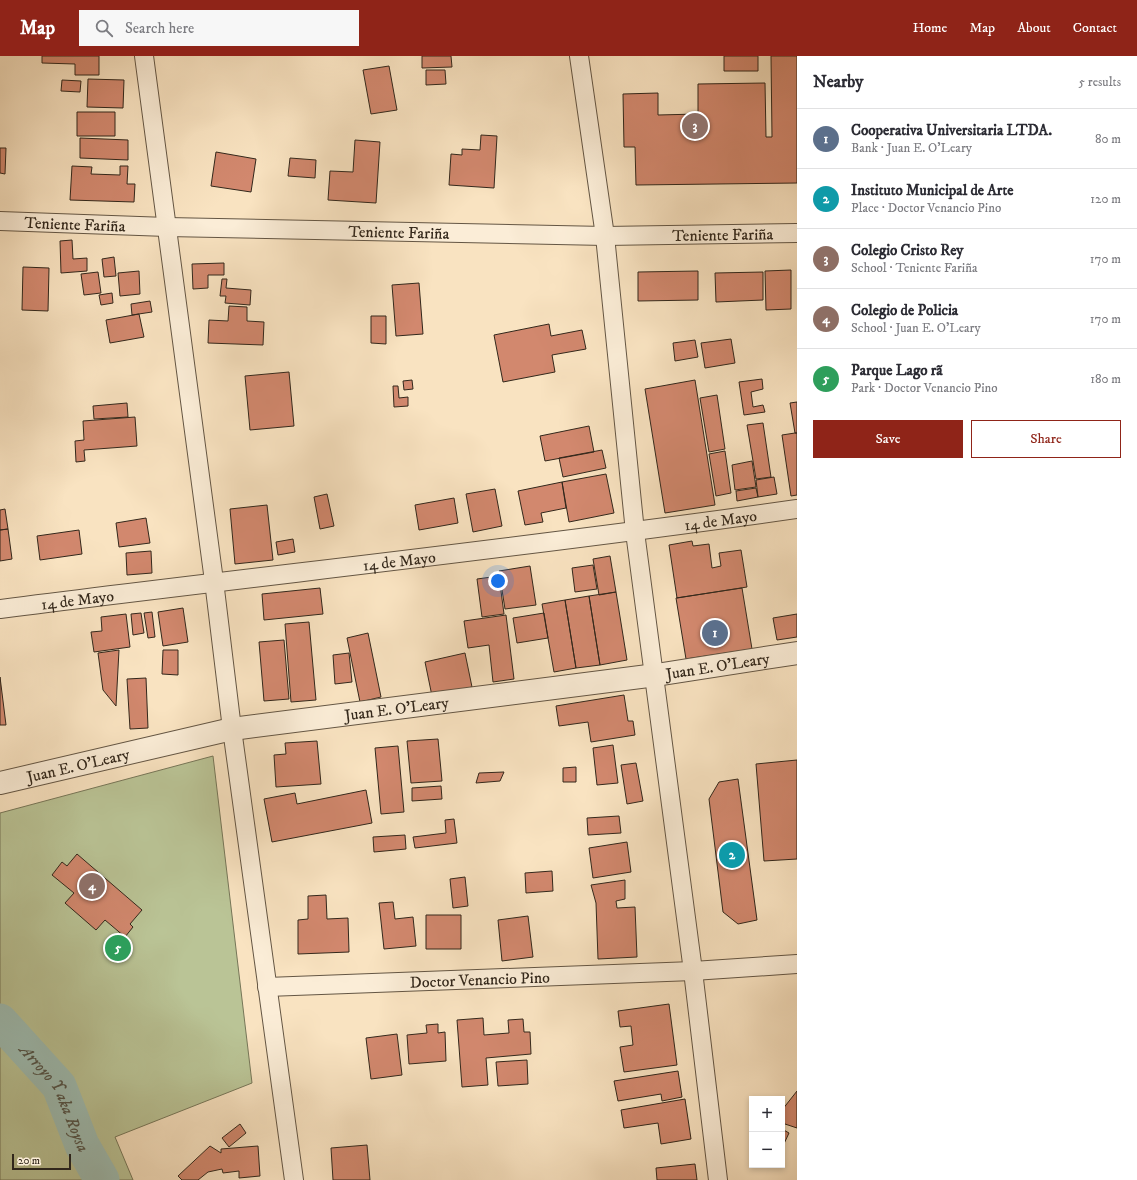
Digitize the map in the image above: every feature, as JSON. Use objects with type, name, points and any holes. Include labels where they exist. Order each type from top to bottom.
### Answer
[{"type":"street","points":[[144,56],[168,227],[232,729],[294,1180]]},
{"type":"street","points":[[579,56],[605,236],[635,532],[656,676],[694,972],[718,1180]]},
{"type":"street","name":"Teniente Fariña","points":[[0,221],[168,227],[605,236],[797,233]]},
{"type":"street","name":"14 de Mayo","points":[[0,609],[635,532],[797,509]]},
{"type":"street","name":"Juan E. O'Leary","points":[[0,782],[232,729],[656,676],[797,654]]},
{"type":"street","name":"Doctor Venancio Pino","points":[[267,987],[694,972],[797,964]]},
{"type":"green space","points":[[213,756],[252,1083],[115,1137],[133,1180],[0,1180],[0,813]]},
{"type":"building","points":[[42,56],[99,56],[99,75],[75,75],[75,64],[42,63]]},
{"type":"building","points":[[422,56],[451,56],[452,67],[422,68]]},
{"type":"building","points":[[724,56],[758,56],[758,71],[724,71]]},
{"type":"building","points":[[771,56],[797,56],[797,183],[636,185],[635,147],[624,147],[623,94],[658,93],[658,115],[698,114],[698,84],[765,83],[766,137],[772,137]]},
{"type":"building","points":[[389,66],[397,110],[371,114],[363,70]]},
{"type":"building","points":[[426,70],[445,70],[446,84],[426,85]]},
{"type":"building","points":[[88,79],[124,80],[123,108],[87,107]]},
{"type":"building","points":[[62,80],[81,81],[80,92],[61,91]]},
{"type":"building","points":[[77,112],[115,112],[115,136],[77,136]]},
{"type":"building","points":[[481,135],[497,136],[494,188],[449,185],[451,154],[462,155],[462,149],[480,150]]},
{"type":"building","points":[[80,138],[128,140],[128,160],[80,158]]},
{"type":"building","points":[[355,140],[380,142],[376,203],[328,200],[330,171],[353,172]]},
{"type":"building","points":[[0,148],[6,148],[5,174],[0,173]]},
{"type":"building","points":[[216,152],[256,159],[251,192],[211,186]]},
{"type":"building","points":[[290,158],[316,160],[315,178],[288,176]]},
{"type":"building","points":[[72,166],[92,167],[91,174],[120,175],[120,166],[128,166],[127,184],[135,184],[134,202],[70,200]]},
{"type":"building","points":[[72,240],[73,259],[87,258],[87,271],[61,273],[60,241]]},
{"type":"building","points":[[114,257],[116,276],[104,277],[102,259]]},
{"type":"building","points":[[224,263],[224,275],[208,275],[208,288],[193,289],[192,264]]},
{"type":"building","points":[[23,267],[49,268],[48,311],[22,310]]},
{"type":"building","points":[[791,270],[791,309],[766,310],[765,271]]},
{"type":"building","points":[[139,271],[140,294],[120,296],[118,273]]},
{"type":"building","points":[[698,271],[698,300],[638,301],[638,272]]},
{"type":"building","points":[[98,272],[101,293],[84,295],[81,274]]},
{"type":"building","points":[[763,272],[763,300],[716,302],[715,273]]},
{"type":"building","points":[[222,279],[227,279],[226,288],[251,290],[250,305],[225,303],[226,296],[220,296]]},
{"type":"building","points":[[419,283],[423,334],[396,336],[392,285]]},
{"type":"building","points":[[112,293],[113,303],[101,305],[99,295]]},
{"type":"building","points":[[150,301],[152,312],[132,315],[131,304]]},
{"type":"building","points":[[229,306],[247,307],[247,321],[264,322],[263,345],[208,343],[209,320],[228,321]]},
{"type":"building","points":[[139,314],[144,337],[110,343],[106,320]]},
{"type":"building","points":[[371,316],[386,316],[386,344],[371,343]]},
{"type":"building","points":[[549,324],[551,336],[582,330],[586,349],[552,355],[555,372],[503,382],[494,335]]},
{"type":"building","points":[[731,339],[735,363],[705,368],[701,343]]},
{"type":"building","points":[[695,340],[698,357],[675,361],[673,343]]},
{"type":"building","points":[[289,372],[294,426],[250,430],[245,376]]},
{"type":"building","points":[[762,379],[763,389],[751,392],[753,407],[763,405],[765,412],[744,415],[739,382]]},
{"type":"building","points":[[412,380],[413,389],[404,390],[403,381]]},
{"type":"building","points":[[695,380],[715,505],[665,513],[645,389]]},
{"type":"building","points":[[393,386],[398,386],[399,398],[408,397],[408,406],[394,407]]},
{"type":"building","points":[[717,395],[725,449],[709,452],[700,398]]},
{"type":"building","points":[[797,402],[797,433],[795,433],[790,403]]},
{"type":"building","points":[[127,403],[128,417],[94,419],[93,406]]},
{"type":"building","points":[[135,417],[137,446],[84,450],[85,461],[76,462],[75,441],[84,440],[83,421]]},
{"type":"building","points":[[763,423],[771,477],[756,479],[747,425]]},
{"type":"building","points":[[589,426],[594,452],[545,461],[540,436]]},
{"type":"building","points":[[797,433],[797,495],[791,496],[782,435]]},
{"type":"building","points":[[602,450],[606,468],[563,477],[559,458]]},
{"type":"building","points":[[725,451],[731,493],[716,496],[709,454]]},
{"type":"building","points":[[752,461],[756,487],[735,490],[732,465]]},
{"type":"building","points":[[606,474],[614,513],[569,522],[562,482]]},
{"type":"building","points":[[774,477],[777,494],[758,497],[756,480]]},
{"type":"building","points":[[562,482],[566,508],[541,513],[543,522],[525,525],[518,491]]},
{"type":"building","points":[[756,488],[758,497],[737,501],[736,491]]},
{"type":"building","points":[[495,489],[502,526],[473,532],[466,494]]},
{"type":"building","points":[[327,494],[334,526],[320,529],[314,497]]},
{"type":"building","points":[[454,498],[458,523],[419,530],[415,505]]},
{"type":"building","points":[[267,505],[273,560],[235,564],[230,509]]},
{"type":"building","points":[[5,509],[8,529],[0,530],[0,510]]},
{"type":"building","points":[[146,518],[150,543],[119,547],[116,523]]},
{"type":"building","points":[[8,529],[12,559],[0,561],[0,530]]},
{"type":"building","points":[[79,530],[82,554],[40,560],[37,536]]},
{"type":"building","points":[[293,539],[295,552],[278,555],[276,542]]},
{"type":"building","points":[[692,541],[693,546],[709,544],[712,568],[721,566],[719,553],[741,550],[747,587],[677,598],[669,545]]},
{"type":"building","points":[[151,551],[152,573],[127,575],[126,553]]},
{"type":"building","points":[[610,556],[616,592],[599,595],[593,559]]},
{"type":"building","points":[[593,565],[597,589],[575,592],[572,568]]},
{"type":"building","points":[[530,566],[536,605],[505,609],[499,571]]},
{"type":"building","points":[[499,576],[504,614],[482,617],[477,579]]},
{"type":"building","points":[[320,588],[323,614],[264,620],[262,594]]},
{"type":"building","points":[[742,588],[752,649],[686,659],[676,598]]},
{"type":"building","points":[[616,592],[627,660],[600,665],[589,596]]},
{"type":"building","points":[[589,596],[600,665],[576,668],[565,600]]},
{"type":"building","points":[[565,600],[576,668],[554,672],[542,604]]},
{"type":"building","points":[[183,608],[188,642],[163,646],[158,612]]},
{"type":"building","points":[[152,612],[155,637],[148,638],[144,613]]},
{"type":"building","points":[[141,613],[144,633],[133,635],[131,614]]},
{"type":"building","points":[[544,613],[548,638],[517,643],[513,618]]},
{"type":"building","points":[[126,614],[130,647],[94,652],[91,632],[102,631],[101,617]]},
{"type":"building","points":[[797,614],[797,637],[777,640],[773,618]]},
{"type":"building","points":[[506,615],[514,679],[493,682],[489,645],[468,648],[464,621]]},
{"type":"building","points":[[309,622],[316,700],[291,702],[285,624]]},
{"type":"building","points":[[368,633],[381,697],[360,702],[347,638]]},
{"type":"building","points":[[284,640],[289,699],[264,701],[259,642]]},
{"type":"building","points":[[119,650],[116,706],[103,690],[98,653]]},
{"type":"building","points":[[163,650],[178,650],[178,675],[162,674]]},
{"type":"building","points":[[349,653],[352,682],[335,684],[333,655]]},
{"type":"building","points":[[465,653],[472,687],[432,696],[425,662]]},
{"type":"building","points":[[0,677],[6,725],[0,725]]},
{"type":"building","points":[[146,678],[148,728],[130,729],[127,679]]},
{"type":"building","points":[[624,695],[628,721],[633,721],[635,735],[591,742],[588,722],[559,726],[556,706]]},
{"type":"building","points":[[438,739],[442,781],[411,783],[407,741]]},
{"type":"building","points":[[317,741],[321,784],[276,787],[274,755],[286,754],[285,743]]},
{"type":"building","points":[[613,745],[618,783],[597,785],[593,748]]},
{"type":"building","points":[[398,746],[404,812],[381,814],[375,748]]},
{"type":"building","points":[[797,760],[797,859],[764,861],[756,764]]},
{"type":"building","points":[[636,763],[643,801],[627,804],[621,765]]},
{"type":"building","points":[[576,767],[576,782],[563,782],[563,768]]},
{"type":"building","points":[[504,772],[500,781],[476,783],[479,773]]},
{"type":"building","points":[[738,779],[757,920],[738,924],[723,912],[709,799],[719,782]]},
{"type":"building","points":[[441,786],[442,799],[412,801],[412,788]]},
{"type":"building","points":[[366,790],[372,823],[272,842],[264,799],[295,793],[297,804]]},
{"type":"building","points":[[619,816],[621,833],[588,835],[587,818]]},
{"type":"building","points":[[454,819],[457,843],[415,848],[413,837],[446,833],[445,820]]},
{"type":"building","points":[[405,835],[406,849],[374,852],[373,837]]},
{"type":"building","points":[[627,842],[631,872],[593,878],[589,848]]},
{"type":"building","points":[[77,854],[142,910],[130,924],[133,927],[125,937],[105,920],[96,930],[65,903],[74,893],[52,875],[62,862],[67,866]]},
{"type":"building","points":[[552,871],[553,891],[526,893],[525,873]]},
{"type":"building","points":[[465,877],[468,906],[453,908],[450,879]]},
{"type":"building","points":[[625,880],[625,899],[616,901],[617,908],[635,907],[637,957],[598,959],[596,903],[591,885]]},
{"type":"building","points":[[326,895],[327,919],[348,918],[349,952],[298,954],[298,920],[308,919],[308,896]]},
{"type":"building","points":[[393,902],[395,919],[413,917],[416,946],[384,949],[379,903]]},
{"type":"building","points":[[426,915],[461,915],[461,949],[426,949]]},
{"type":"building","points":[[528,916],[533,957],[502,961],[498,920]]},
{"type":"building","points":[[669,1004],[677,1065],[624,1072],[620,1047],[633,1045],[631,1026],[620,1027],[618,1011]]},
{"type":"building","points":[[483,1018],[484,1035],[509,1033],[508,1020],[523,1019],[524,1032],[530,1032],[531,1054],[486,1058],[488,1085],[462,1087],[457,1020]]},
{"type":"building","points":[[438,1024],[438,1033],[445,1032],[446,1061],[409,1064],[407,1035],[427,1033],[426,1025]]},
{"type":"building","points":[[397,1034],[402,1075],[371,1079],[366,1038]]},
{"type":"building","points":[[527,1060],[528,1084],[498,1086],[496,1062]]},
{"type":"building","points":[[678,1071],[682,1097],[662,1101],[661,1094],[618,1101],[614,1081]]},
{"type":"building","points":[[797,1091],[797,1128],[785,1124],[785,1106]]},
{"type":"building","points":[[685,1099],[691,1139],[661,1144],[658,1123],[624,1128],[621,1110]]},
{"type":"building","points":[[240,1124],[246,1133],[229,1147],[222,1138]]},
{"type":"building","points":[[785,1131],[789,1133],[785,1142]]},
{"type":"building","points":[[367,1145],[370,1180],[333,1180],[331,1148]]},
{"type":"building","points":[[210,1146],[221,1153],[221,1149],[258,1146],[260,1176],[239,1178],[239,1171],[223,1173],[222,1169],[208,1172],[198,1180],[182,1180],[178,1176]]},
{"type":"building","points":[[695,1164],[697,1180],[657,1180],[656,1168]]},
{"type":"waterway","name":"Arroyo Y aka Roysa","points":[[0,1021],[59,1086],[82,1145],[102,1180]]},
{"type":"place","name":"Colegio Cristo Rey","points":[[695,126]]},
{"type":"place","name":"Cooperativa Universitaria LTDA.","points":[[715,633]]},
{"type":"place","name":"Instituto Municipal de Arte","points":[[732,855]]},
{"type":"place","name":"Colegio de Policia","points":[[92,886]]},
{"type":"place","name":"Parque Lago rã","points":[[118,948]]}]
